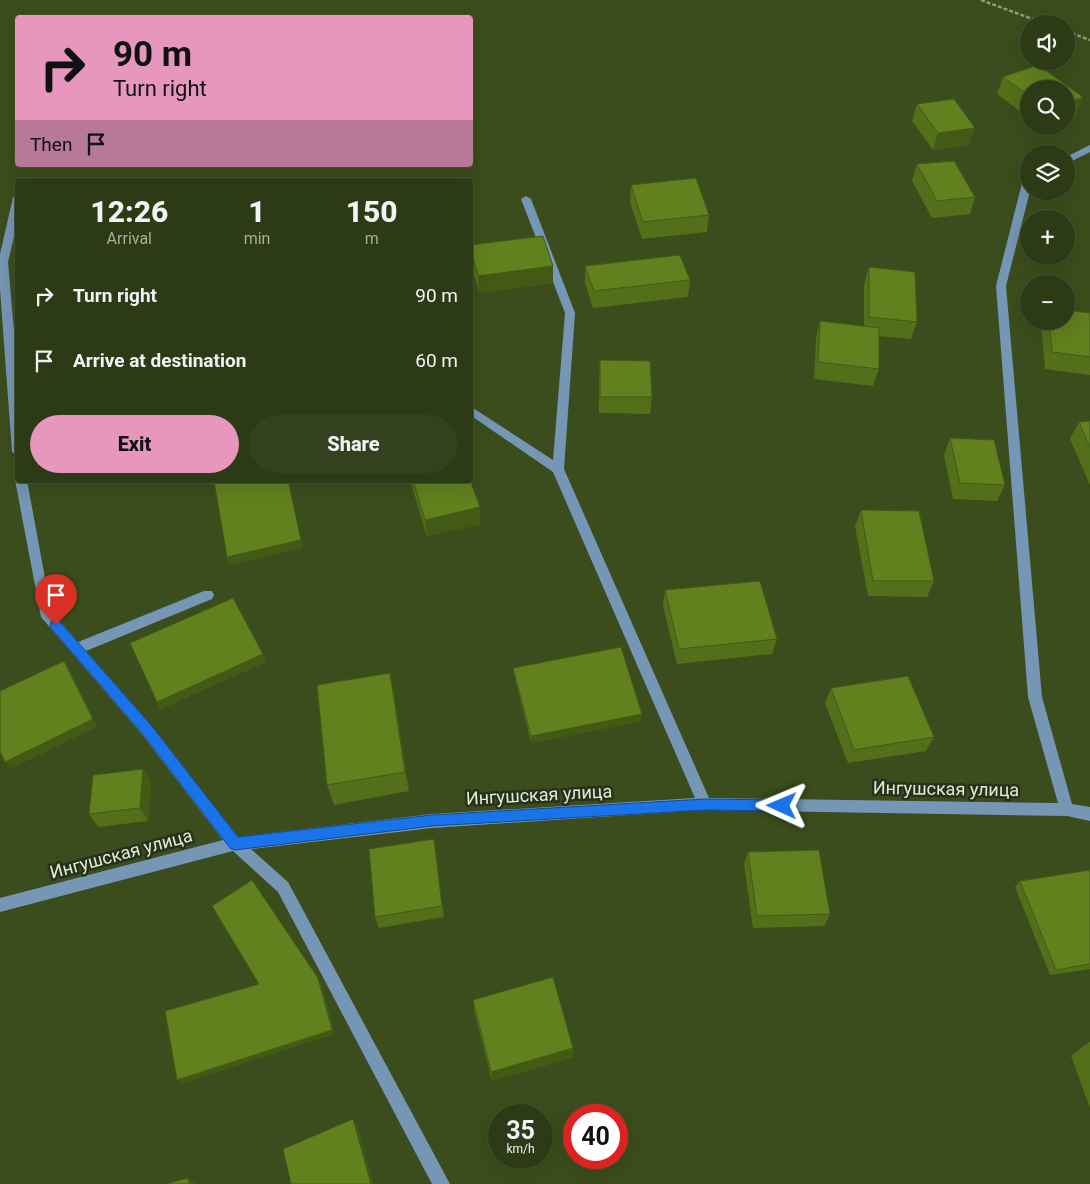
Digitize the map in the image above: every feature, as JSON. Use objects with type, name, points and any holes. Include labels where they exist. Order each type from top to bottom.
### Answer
[{"type":"street","points":[[1075,156],[1090,148]]},
{"type":"street","points":[[526,199],[570,313],[558,469],[705,804]]},
{"type":"street","points":[[1022,200],[1001,286],[1035,697],[1068,810]]},
{"type":"street","points":[[15,210],[3,262],[15,414]]},
{"type":"street","points":[[473,412],[558,469]]},
{"type":"street","points":[[22,483],[45,613],[146,729],[235,844],[283,887],[441,1184]]},
{"type":"street","points":[[76,649],[208,595]]},
{"type":"street","name":"Ингушская улица","points":[[0,905],[235,844],[432,820],[705,804],[1068,810],[1090,814]]},
{"type":"path","points":[[981,0],[1022,15]]},
{"type":"path","points":[[1075,35],[1090,40]]},
{"type":"building","points":[[1023,70],[1045,70],[1059,80],[1020,80],[1020,89],[1003,77]]},
{"type":"building","points":[[1075,91],[1083,97],[1075,100]]},
{"type":"building","points":[[954,99],[975,128],[938,133],[917,104]]},
{"type":"building","points":[[954,161],[975,197],[937,201],[917,164]]},
{"type":"building","points":[[696,178],[709,215],[643,222],[631,185]]},
{"type":"building","points":[[543,236],[553,266],[478,276],[473,257],[473,245]]},
{"type":"building","points":[[680,255],[690,280],[594,291],[585,266]]},
{"type":"building","points":[[869,267],[915,272],[917,322],[869,317]]},
{"type":"building","points":[[1075,311],[1090,313],[1090,357],[1052,352],[1050,330],[1075,330]]},
{"type":"building","points":[[820,321],[879,328],[879,369],[818,362]]},
{"type":"building","points":[[600,360],[650,361],[652,397],[600,397]]},
{"type":"building","points":[[1090,421],[1090,448],[1079,422]]},
{"type":"building","points":[[950,438],[994,440],[1005,485],[960,483]]},
{"type":"building","points":[[214,483],[289,483],[301,540],[227,557]]},
{"type":"building","points":[[414,483],[471,483],[480,507],[425,520]]},
{"type":"building","points":[[861,510],[919,511],[934,581],[873,581]]},
{"type":"building","points":[[760,581],[777,639],[679,649],[665,590]]},
{"type":"building","points":[[233,598],[263,654],[157,702],[130,643]]},
{"type":"building","points":[[621,647],[642,714],[531,736],[513,668]]},
{"type":"building","points":[[64,661],[93,719],[5,762],[0,751],[0,691]]},
{"type":"building","points":[[390,673],[405,772],[327,785],[317,685]]},
{"type":"building","points":[[908,676],[934,737],[854,750],[831,688]]},
{"type":"building","points":[[143,769],[140,808],[89,814],[93,775]]},
{"type":"building","points":[[434,839],[442,906],[375,917],[369,849]]},
{"type":"building","points":[[819,850],[830,914],[757,916],[748,852]]},
{"type":"building","points":[[1090,870],[1090,964],[1056,970],[1020,881]]},
{"type":"building","points":[[252,880],[318,978],[332,1030],[177,1080],[165,1011],[259,984],[212,906]]},
{"type":"building","points":[[553,977],[573,1048],[491,1072],[473,1000]]},
{"type":"building","points":[[353,1119],[371,1184],[291,1184],[283,1149]]},
{"type":"building","points":[[188,1178],[189,1184],[165,1184]]},
{"type":"route","points":[[56,625],[146,729],[235,844],[432,820],[705,804],[782,806]]}]
